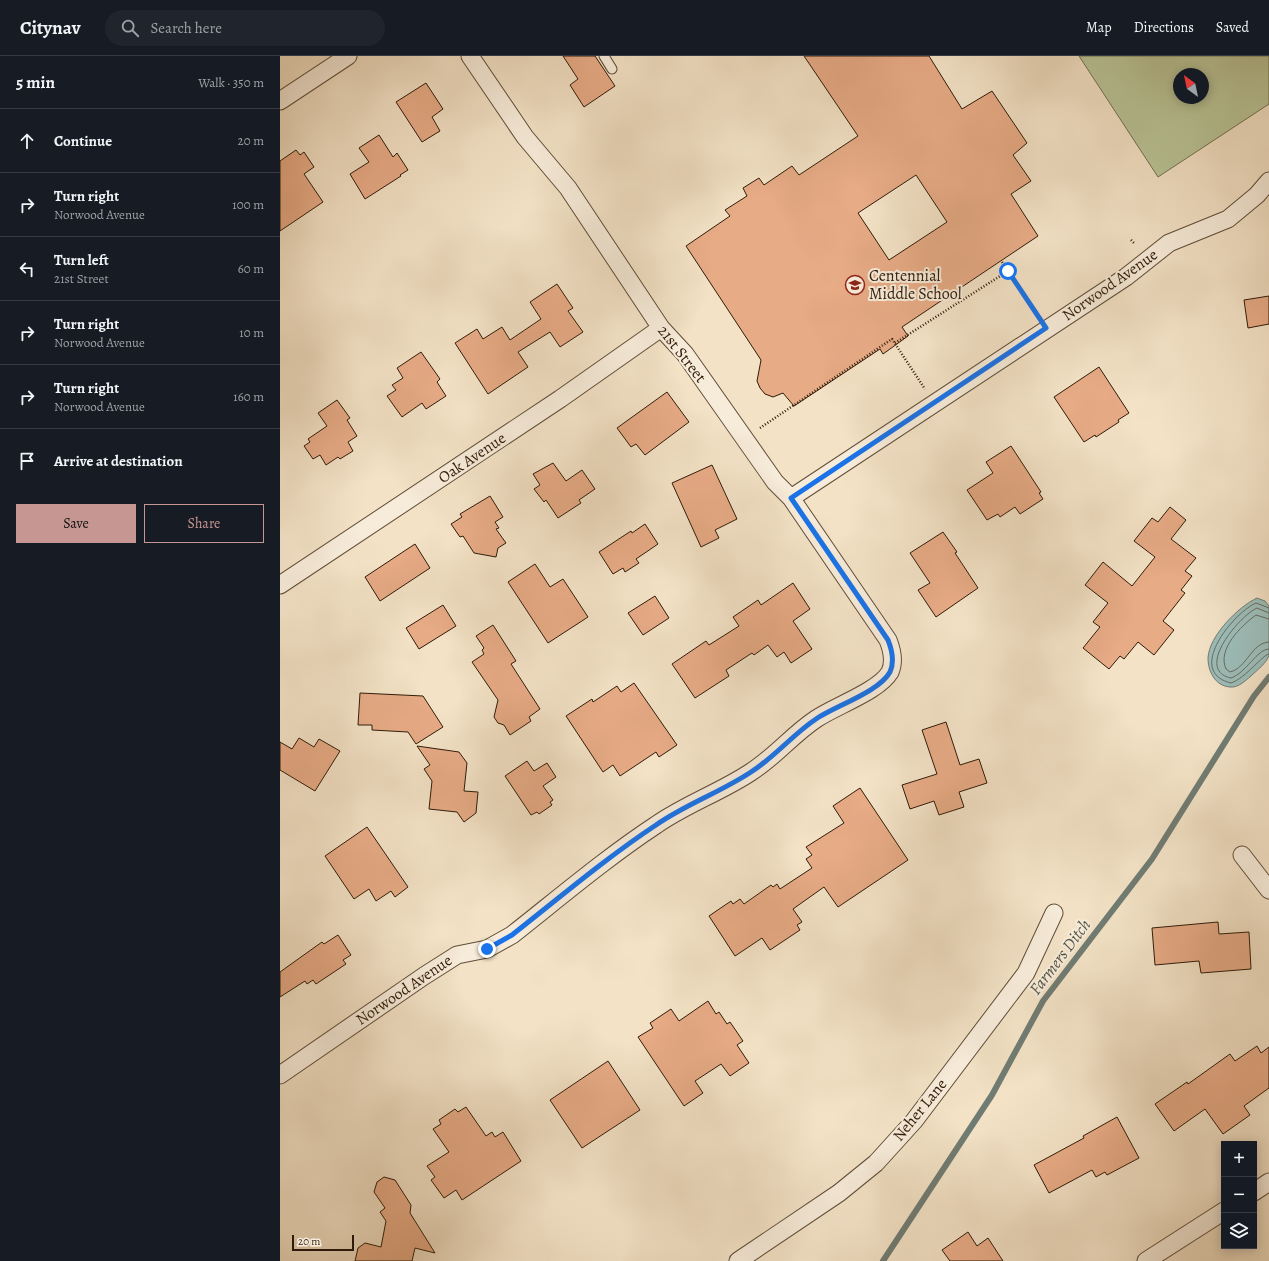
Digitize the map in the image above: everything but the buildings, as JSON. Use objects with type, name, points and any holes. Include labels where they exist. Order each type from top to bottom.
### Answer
[{"type":"street","points":[[280,101],[348,56]]},
{"type":"street","name":"21st Street","points":[[470,56],[525,137],[568,188],[661,328],[685,354],[775,482],[791,498],[888,640],[893,652]]},
{"type":"street","name":"Norwood Avenue","points":[[791,498],[1046,328],[1126,277],[1169,242],[1228,219],[1257,195],[1269,181]]},
{"type":"street","name":"Oak Avenue","points":[[280,585],[560,399],[661,328]]},
{"type":"street","name":"Norwood Avenue","points":[[280,1075],[457,955],[487,949],[512,935],[656,824],[751,772],[778,752],[794,734],[818,718],[878,684],[889,672],[893,661],[893,652]]},
{"type":"street","points":[[1242,855],[1269,890]]},
{"type":"street","name":"Neher Lane","points":[[738,1261],[839,1193],[876,1163],[914,1121],[1026,973],[1054,913]]},
{"type":"street","points":[[1257,1190],[1269,1182]]},
{"type":"street","points":[[1146,1261],[1222,1213]]},
{"type":"lane","points":[[604,56],[612,69]]},
{"type":"path","points":[[1131,240],[1135,244]]},
{"type":"path","points":[[1002,262],[1046,328]]},
{"type":"path","points":[[895,343],[1008,271]]},
{"type":"path","points":[[745,438],[892,339],[934,403]]},
{"type":"green space","points":[[1079,56],[1269,56],[1269,104],[1158,177]]},
{"type":"water","points":[[1257,598],[1265,601],[1269,606],[1268,658],[1261,667],[1241,684],[1233,687],[1225,686],[1216,681],[1211,673],[1208,663],[1210,649],[1219,632],[1233,615],[1249,602]]},
{"type":"waterway","name":"Farmers Ditch","points":[[883,1261],[992,1095],[1043,1001],[1152,859],[1254,696],[1269,677]]},
{"type":"place","name":"Centennial Middle School","points":[[855,285]]},
{"type":"route","points":[[487,949],[512,935],[656,824],[751,772],[778,752],[794,734],[818,718],[854,699],[878,684],[889,672],[893,661],[893,652],[888,640],[791,498],[1046,328],[1008,271]]}]
